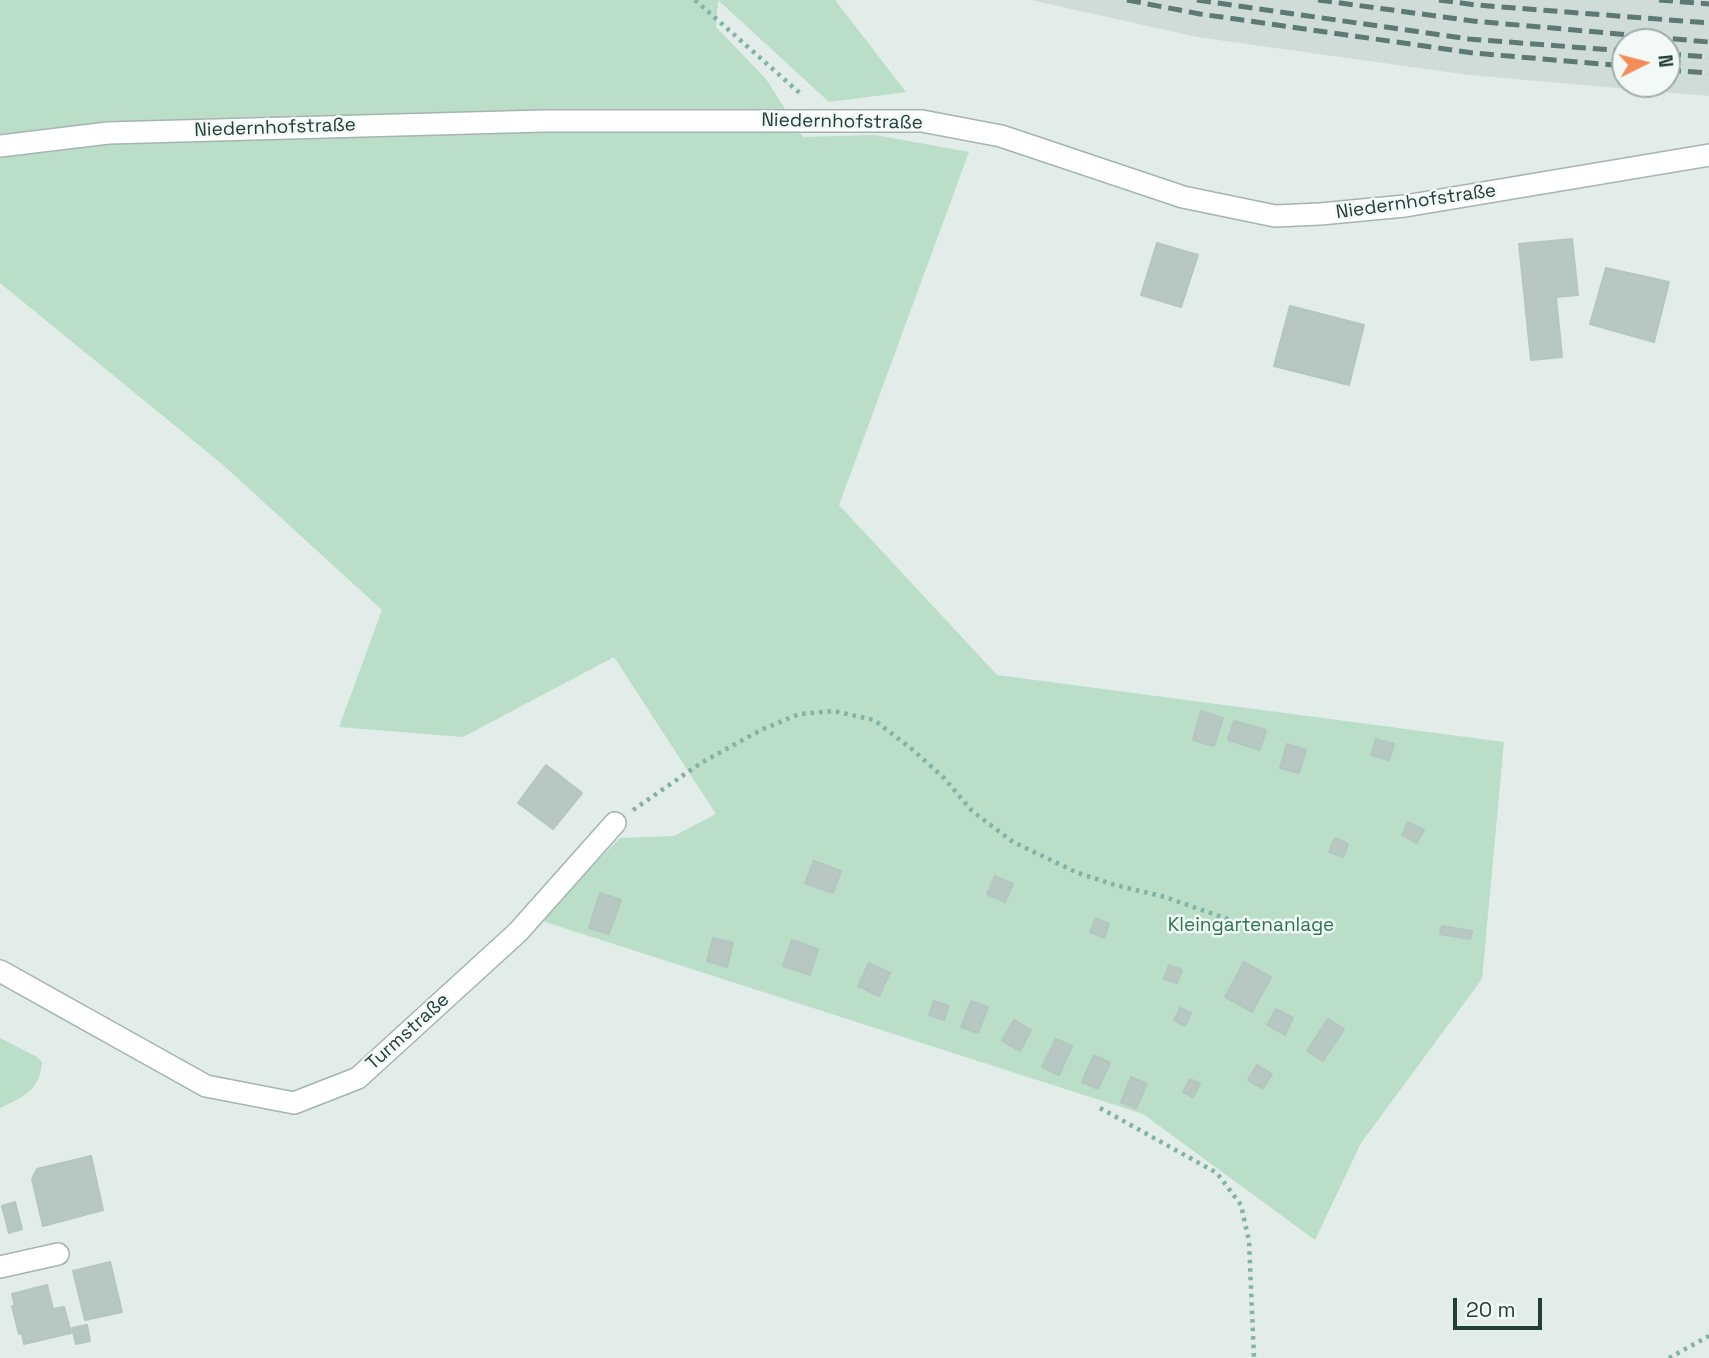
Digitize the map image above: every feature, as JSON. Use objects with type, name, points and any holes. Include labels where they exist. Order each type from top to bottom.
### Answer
[{"type":"street","name":"Niedernhofstraße","points":[[0,146],[108,132],[543,121],[922,121],[1001,136],[1182,197],[1275,216],[1405,206],[1709,155]]},
{"type":"street","name":"Turmstraße","points":[[0,971],[206,1086],[294,1103],[358,1078],[518,932],[615,823]]},
{"type":"street","points":[[0,1267],[58,1254]]},
{"type":"path","points":[[695,0],[832,121]]},
{"type":"path","points":[[615,823],[701,763],[761,730],[799,714],[834,711],[874,720],[936,771],[972,811],[1013,842],[1078,873],[1165,897],[1233,922]]},
{"type":"path","points":[[1100,1108],[1217,1173],[1241,1205],[1250,1241],[1254,1358]]},
{"type":"path","points":[[1669,1358],[1709,1336]]},
{"type":"shaded area","points":[[1031,0],[1709,0],[1709,96],[1681,94],[1681,28],[1611,28],[1611,87],[1469,75],[1197,37]]},
{"type":"green space","name":"Kleingartenanlage","points":[[0,0],[718,0],[716,27],[766,79],[803,137],[875,135],[969,152],[839,505],[997,675],[1504,742],[1482,979],[1361,1143],[1315,1240],[1143,1114],[539,920],[620,838],[674,836],[716,814],[614,657],[463,737],[339,727],[382,610],[222,464],[0,283]]},
{"type":"green space","points":[[718,0],[835,0],[906,92],[829,102]]},
{"type":"green space","points":[[0,1038],[42,1062],[38,1080],[29,1092],[0,1108]]},
{"type":"building","points":[[1572,239],[1578,295],[1556,297],[1562,357],[1531,360],[1519,244]]},
{"type":"building","points":[[1157,243],[1198,255],[1181,307],[1141,295]]},
{"type":"building","points":[[1606,268],[1669,282],[1654,342],[1590,324]]},
{"type":"building","points":[[1290,306],[1364,325],[1349,385],[1274,366]]},
{"type":"building","points":[[1201,711],[1223,718],[1214,746],[1193,740]]},
{"type":"building","points":[[1234,721],[1266,730],[1260,750],[1228,740]]},
{"type":"building","points":[[1376,739],[1394,744],[1389,760],[1371,755]]},
{"type":"building","points":[[1287,744],[1306,750],[1299,773],[1280,768]]},
{"type":"building","points":[[546,765],[582,793],[553,829],[518,803]]},
{"type":"building","points":[[1408,822],[1424,830],[1417,843],[1402,835]]},
{"type":"building","points":[[1335,838],[1348,844],[1343,857],[1329,852]]},
{"type":"building","points":[[814,861],[841,871],[833,893],[805,883]]},
{"type":"building","points":[[995,876],[1013,884],[1005,902],[987,894]]},
{"type":"building","points":[[600,893],[621,900],[609,934],[589,928]]},
{"type":"building","points":[[1096,918],[1109,924],[1104,938],[1090,932]]},
{"type":"building","points":[[1442,926],[1472,931],[1470,939],[1440,934]]},
{"type":"building","points":[[713,938],[733,943],[727,967],[707,961]]},
{"type":"building","points":[[792,940],[818,949],[810,975],[783,966]]},
{"type":"building","points":[[1244,962],[1271,977],[1252,1012],[1225,997]]},
{"type":"building","points":[[869,963],[890,973],[879,996],[858,986]]},
{"type":"building","points":[[1169,965],[1182,970],[1177,983],[1164,979]]},
{"type":"building","points":[[934,1001],[949,1006],[944,1020],[929,1015]]},
{"type":"building","points":[[971,1001],[988,1007],[978,1033],[961,1027]]},
{"type":"building","points":[[1180,1008],[1191,1013],[1185,1026],[1174,1020]]},
{"type":"building","points":[[1276,1009],[1293,1018],[1285,1035],[1267,1025]]},
{"type":"building","points":[[1328,1019],[1344,1029],[1323,1061],[1307,1051]]},
{"type":"building","points":[[1014,1020],[1031,1030],[1020,1051],[1002,1041]]},
{"type":"building","points":[[1056,1039],[1072,1046],[1059,1075],[1042,1067]]},
{"type":"building","points":[[1094,1055],[1110,1063],[1098,1089],[1082,1082]]},
{"type":"building","points":[[1257,1065],[1272,1074],[1263,1089],[1248,1080]]},
{"type":"building","points":[[1131,1077],[1147,1084],[1136,1108],[1121,1102]]},
{"type":"building","points":[[1190,1079],[1200,1084],[1193,1097],[1183,1092]]},
{"type":"building","points":[[91,1156],[103,1210],[43,1226],[32,1179],[37,1169]]},
{"type":"building","points":[[15,1202],[22,1229],[9,1233],[2,1206]]},
{"type":"building","points":[[110,1262],[122,1312],[85,1320],[73,1271]]},
{"type":"building","points":[[47,1285],[53,1309],[64,1307],[71,1333],[24,1344],[12,1306],[15,1306],[12,1294]]},
{"type":"building","points":[[87,1325],[90,1341],[76,1344],[72,1328]]},
{"type":"railway","points":[[1127,0],[1200,14],[1473,53],[1611,65]]},
{"type":"railway","points":[[1197,0],[1469,39],[1611,50]]},
{"type":"railway","points":[[1318,0],[1473,21],[1709,42]]},
{"type":"railway","points":[[1439,0],[1709,23]]},
{"type":"railway","points":[[1659,0],[1709,4]]},
{"type":"railway","points":[[1681,55],[1709,57]]},
{"type":"railway","points":[[1681,71],[1709,73]]}]
